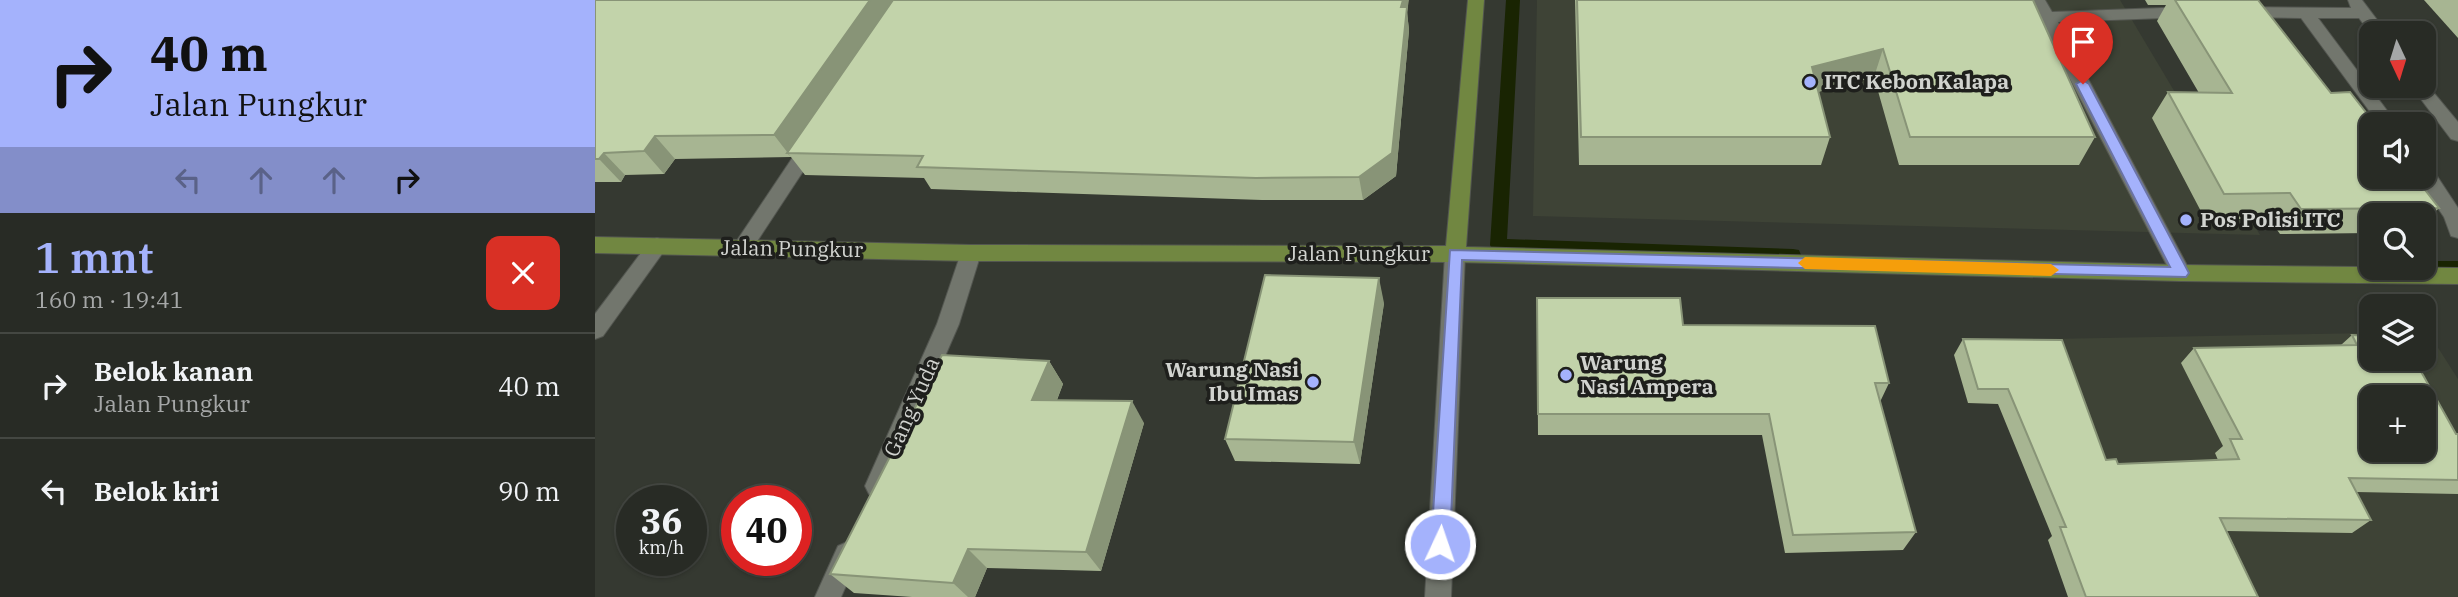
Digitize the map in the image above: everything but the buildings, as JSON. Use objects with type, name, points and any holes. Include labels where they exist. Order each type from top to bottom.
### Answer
[{"type":"main road","points":[[1455,254],[1476,0]]},
{"type":"main road","name":"Jalan Pungkur","points":[[595,244],[971,253],[1455,254],[2181,273],[2458,276]]},
{"type":"street","points":[[2042,9],[2125,13],[2305,12],[2358,6],[2370,21]]},
{"type":"street","points":[[2042,9],[2181,273]]},
{"type":"street","points":[[2305,12],[2379,112]]},
{"type":"street","points":[[2429,98],[2458,135]]},
{"type":"street","points":[[743,247],[826,123]]},
{"type":"street","points":[[2435,189],[2453,216],[2458,231]]},
{"type":"street","points":[[595,330],[657,246]]},
{"type":"street","name":"Gang Yuda","points":[[866,510],[948,324],[971,253]]},
{"type":"street","points":[[1438,597],[1455,254]]},
{"type":"street","points":[[828,597],[856,535]]},
{"type":"shaded area","points":[[1537,0],[2120,0],[2260,235],[1533,216]]},
{"type":"shaded area","points":[[2359,333],[2359,371],[2436,371],[2436,345],[2458,379],[2458,597],[2153,597],[2050,339]]},
{"type":"waterway","points":[[1513,0],[1498,245],[1793,255]]},
{"type":"waterway","points":[[2436,268],[2458,268]]},
{"type":"slow traffic","points":[[1805,263],[2051,270]]},
{"type":"place","name":"ITC Kebon Kalapa","points":[[1810,82]]},
{"type":"place","name":"Pos Polisi ITC","points":[[2186,220]]},
{"type":"place","name":"Warung Nasi Ampera","points":[[1566,375]]},
{"type":"place","name":"Warung Nasi Ibu Imas","points":[[1313,382]]},
{"type":"route","points":[[1440,544],[1455,254],[2181,273],[2083,84]]}]
